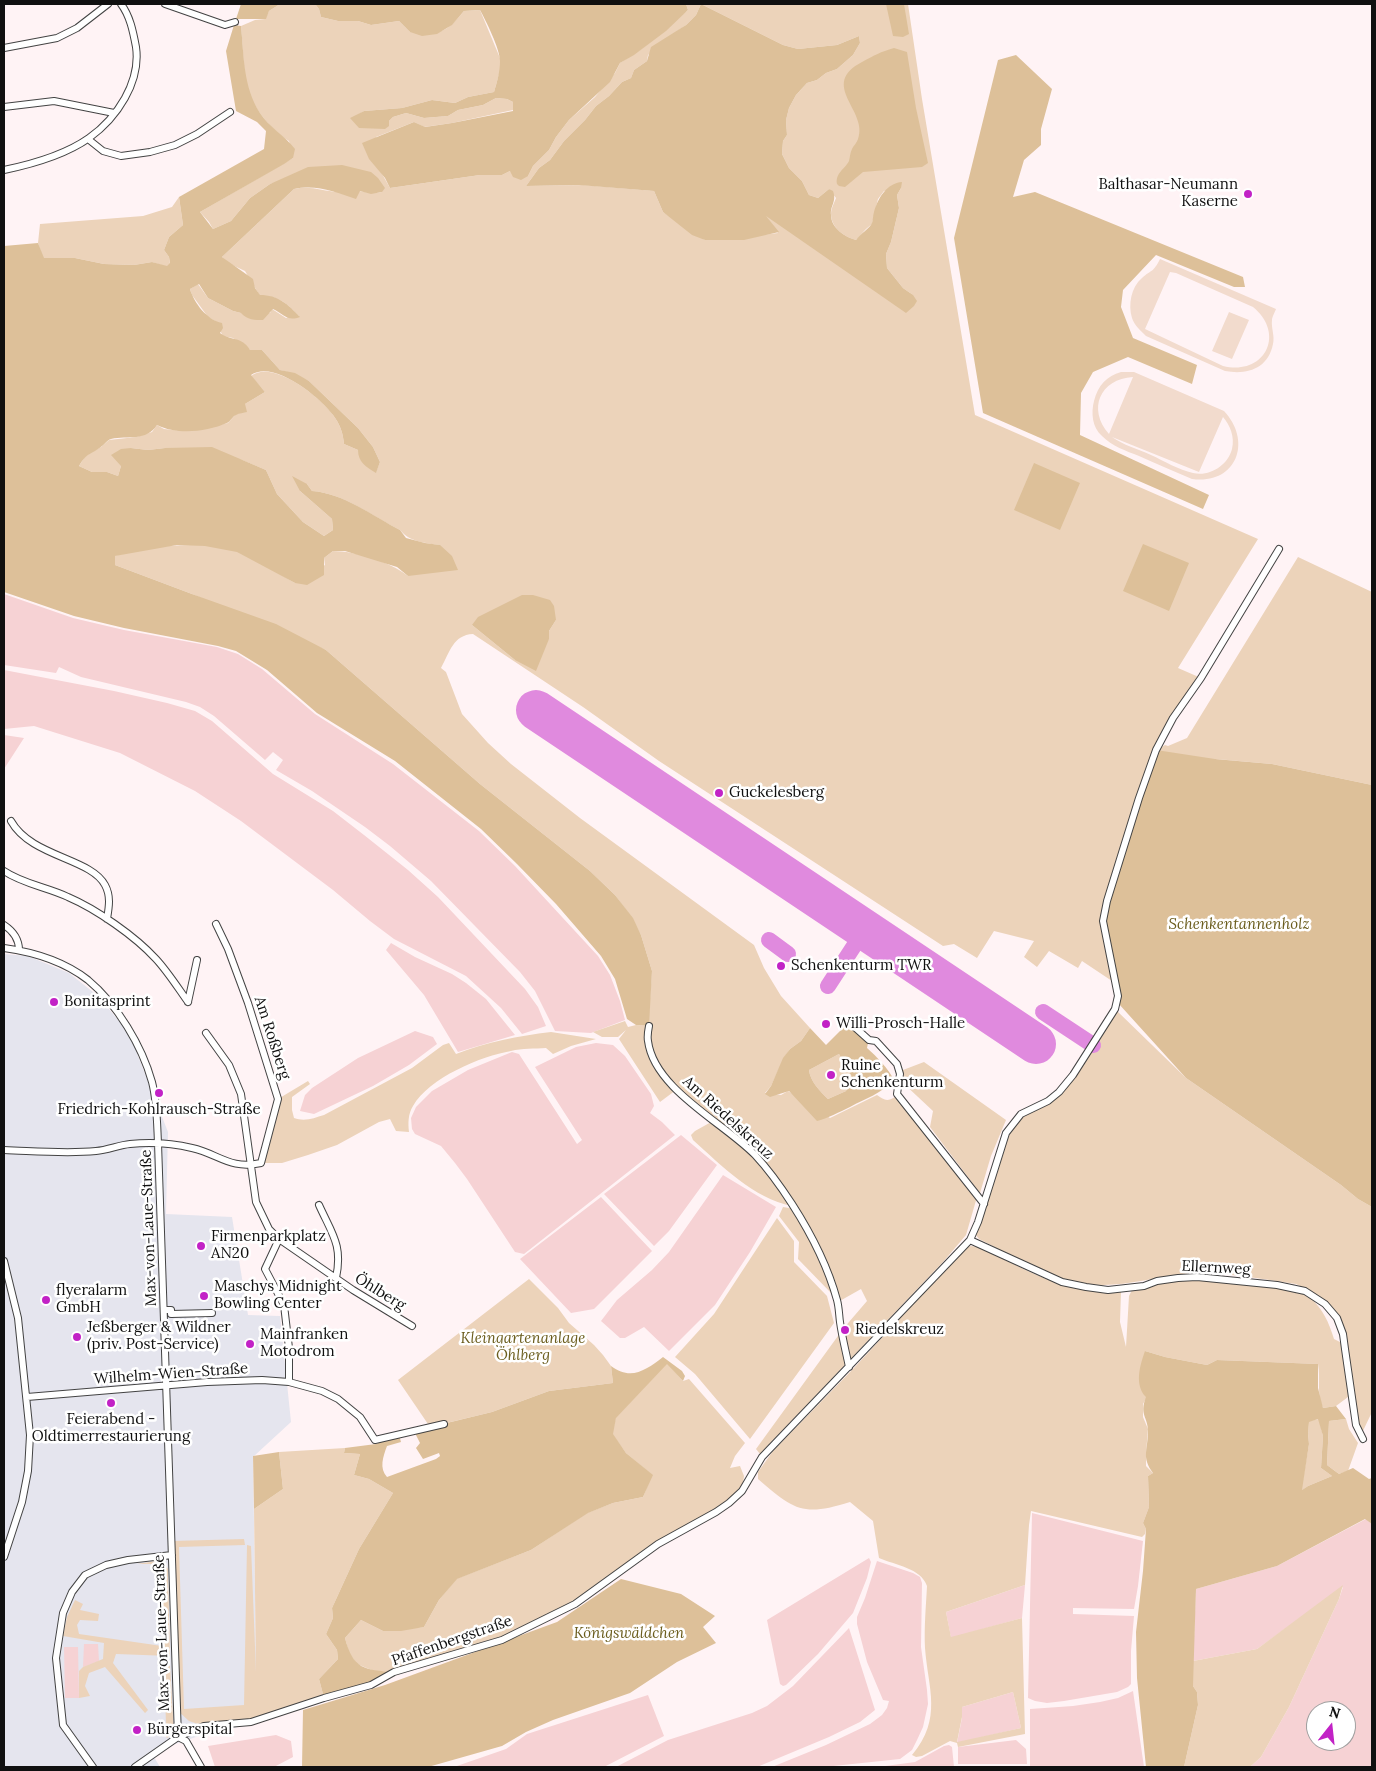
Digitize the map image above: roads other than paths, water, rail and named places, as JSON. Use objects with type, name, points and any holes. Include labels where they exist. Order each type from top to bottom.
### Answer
[{"type":"street","points":[[4,48],[57,38],[77,28],[108,4]]},
{"type":"street","points":[[4,170],[28,165],[57,155],[88,139],[99,131],[127,95],[136,65],[136,50],[130,22],[120,4]]},
{"type":"street","points":[[165,4],[225,25],[235,22]]},
{"type":"street","points":[[4,107],[54,101],[114,112]]},
{"type":"street","points":[[88,139],[103,151],[121,156],[150,152],[176,146],[230,112]]},
{"type":"street","points":[[970,1240],[978,1222],[1006,1133],[1022,1114],[1048,1101],[1059,1092],[1116,1010],[1118,996],[1103,921],[1123,845],[1156,750],[1279,549]]},
{"type":"street","points":[[11,821],[16,831],[36,846],[81,866],[102,880],[106,887],[110,904],[107,919]]},
{"type":"street","points":[[4,870],[24,881],[68,896],[107,919],[140,944],[156,959],[188,1002],[197,960]]},
{"type":"street","name":"Am Roßberg","points":[[216,924],[228,949],[248,1003],[278,1099],[261,1163],[250,1166]]},
{"type":"street","points":[[4,925],[16,937],[19,950]]},
{"type":"street","name":"Max-von-Laue-Straße","points":[[4,948],[37,955],[61,964],[88,980],[109,1002],[137,1042],[152,1083],[158,1143],[178,1737]]},
{"type":"street","points":[[849,1022],[869,1040],[876,1041],[897,1064],[900,1074],[897,1094],[984,1204]]},
{"type":"street","name":"Am Riedelskreuz","points":[[648,1026],[648,1040],[651,1052],[659,1068],[676,1090],[755,1155],[773,1176],[793,1206],[819,1255],[838,1302],[840,1323],[849,1367]]},
{"type":"street","name":"Öhlberg","points":[[206,1033],[229,1065],[241,1094],[256,1202],[269,1229],[279,1239],[336,1278],[412,1326]]},
{"type":"street","points":[[4,1150],[97,1151],[129,1144],[158,1143],[193,1148],[228,1163],[250,1166]]},
{"type":"street","name":"Öhlberg","points":[[319,1205],[338,1246],[339,1263],[336,1278]]},
{"type":"street","points":[[279,1239],[265,1269],[284,1305],[290,1348],[289,1382]]},
{"type":"street","name":"Pfaffenbergstraße","points":[[134,1767],[178,1737],[204,1726],[251,1722],[371,1685],[394,1672],[502,1640],[575,1604],[658,1544],[729,1503],[752,1477],[762,1458],[970,1240]]},
{"type":"street","name":"Ellernweg","points":[[970,1240],[1062,1282],[1086,1287],[1108,1290],[1144,1286],[1158,1281],[1178,1278],[1198,1277],[1278,1285],[1305,1291],[1325,1304],[1337,1318],[1343,1334],[1356,1425],[1363,1440]]},
{"type":"street","points":[[4,1261],[17,1311],[30,1435],[28,1471],[22,1502],[4,1557]]},
{"type":"street","points":[[164,1310],[171,1310],[171,1314],[212,1313]]},
{"type":"street","name":"Wilhelm-Wien-Straße","points":[[27,1397],[207,1382],[262,1380],[289,1382],[322,1391],[338,1399],[360,1417],[375,1440],[444,1424]]},
{"type":"street","points":[[93,1767],[63,1725],[56,1658],[63,1613],[72,1592],[85,1575],[106,1565],[128,1560],[172,1555]]},
{"type":"street","points":[[178,1737],[186,1741],[201,1767]]},
{"type":"place","name":"Balthasar-Neumann Kaserne","points":[[1248,194]]},
{"type":"place","name":"Guckelesberg","points":[[719,793]]},
{"type":"place","name":"Schenkenturm TWR","points":[[781,966]]},
{"type":"place","name":"Bonitasprint","points":[[54,1002]]},
{"type":"place","name":"Willi-Prosch-Halle","points":[[826,1024]]},
{"type":"place","name":"Ruine Schenkenturm","points":[[831,1075]]},
{"type":"place","name":"Friedrich-Kohlrausch-Straße","points":[[159,1093]]},
{"type":"place","name":"Firmenparkplatz AN20","points":[[201,1246]]},
{"type":"place","name":"Maschys Midnight Bowling Center","points":[[204,1296]]},
{"type":"place","name":"flyeralarm GmbH","points":[[46,1300]]},
{"type":"place","name":"Riedelskreuz","points":[[845,1330]]},
{"type":"place","name":"Jeßberger & Wildner (priv. Post-Service)","points":[[77,1337]]},
{"type":"place","name":"Mainfranken Motodrom","points":[[250,1344]]},
{"type":"place","name":"Feierabend - Oldtimerrestaurierung","points":[[111,1403]]},
{"type":"place","name":"Bürgerspital","points":[[137,1730]]},
{"type":"park label","name":"Schenkentannenholz","points":[[1239,925]]},
{"type":"park label","name":"Kleingartenanlage Öhlberg","points":[[523,1348]]},
{"type":"park label","name":"Königswäldchen","points":[[629,1634]]}]
